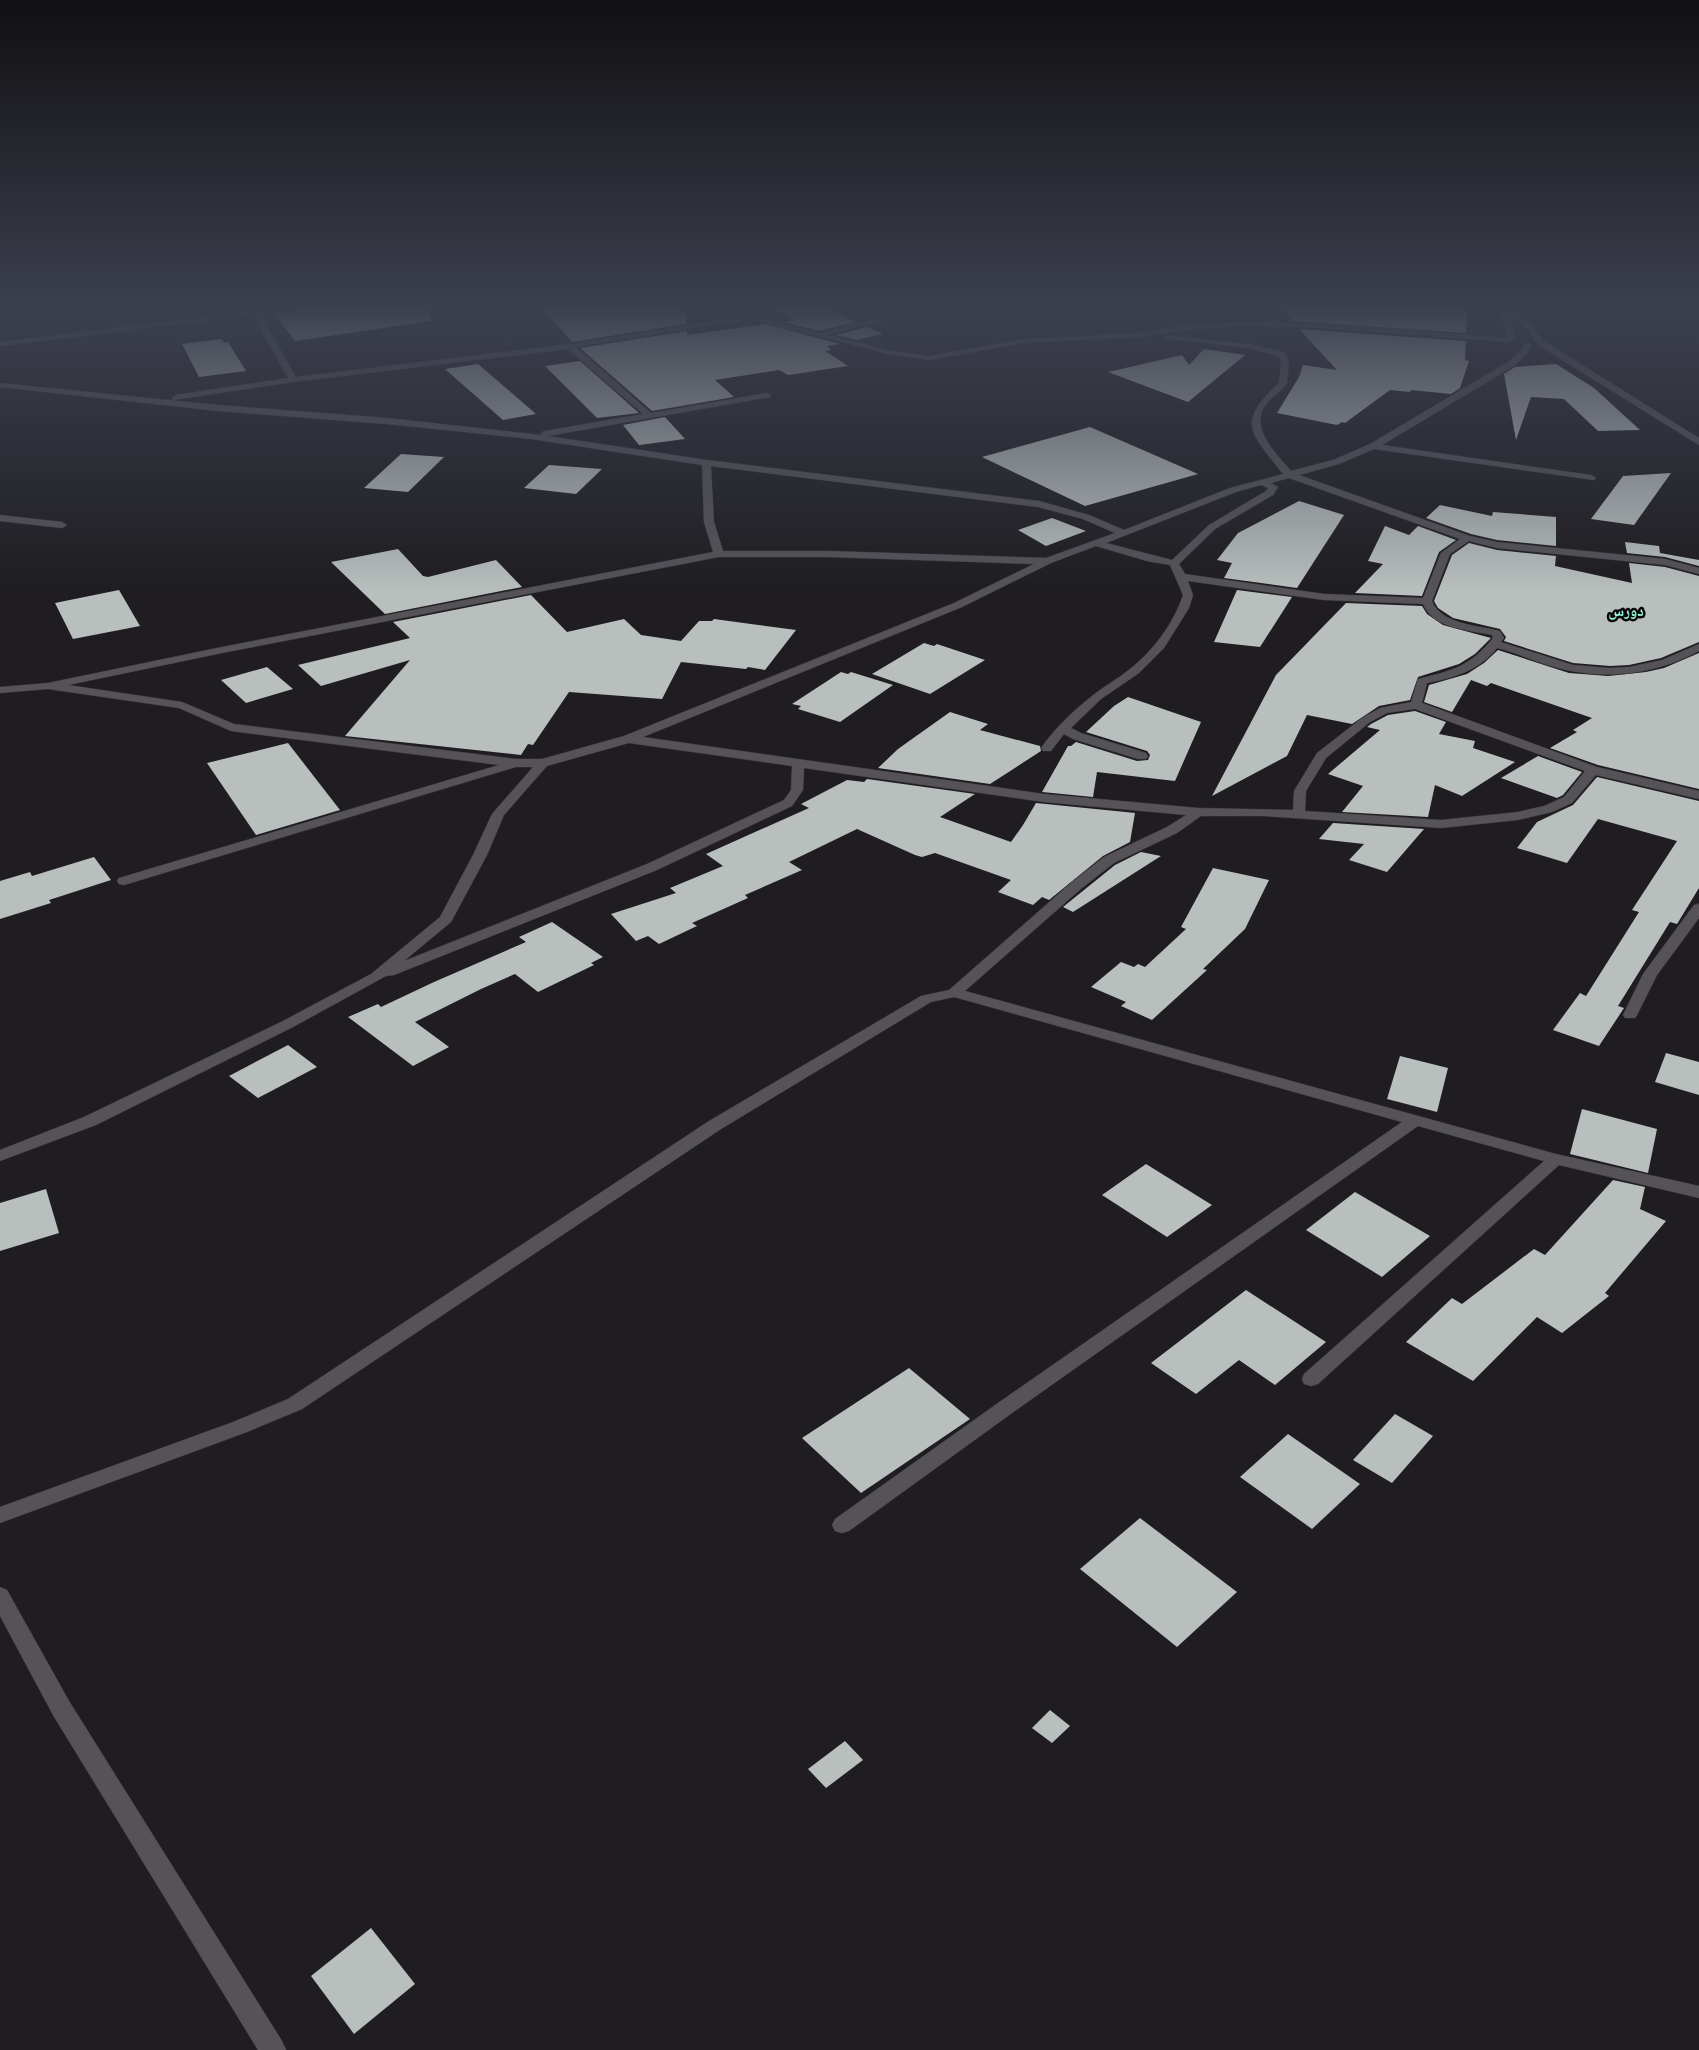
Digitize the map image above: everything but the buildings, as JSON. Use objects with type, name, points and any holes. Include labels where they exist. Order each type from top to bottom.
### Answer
[{"type":"street","points":[[163,401],[218,408],[531,436],[707,463],[1039,504],[1086,517],[1123,533]]},
{"type":"street","points":[[632,401],[650,416]]},
{"type":"street","points":[[531,436],[735,401]]},
{"type":"street","points":[[1264,401],[1258,410],[1255,420],[1262,441],[1288,474],[1467,538],[1497,546],[1618,556],[1665,562],[1699,571]]},
{"type":"street","points":[[48,686],[182,705],[231,727],[516,764],[543,763],[628,739],[958,605],[1047,561],[1233,490],[1336,462],[1373,446],[1449,401]]},
{"type":"street","points":[[1634,401],[1699,442]]},
{"type":"street","points":[[1373,446],[1591,478]]},
{"type":"street","points":[[707,463],[706,497],[714,546],[719,554]]},
{"type":"street","points":[[1174,562],[1212,527],[1270,493],[1273,487],[1261,482]]},
{"type":"street","points":[[0,518],[62,525]]},
{"type":"street","points":[[1416,705],[1422,682],[1440,678],[1471,666],[1487,655],[1499,638],[1496,633],[1435,616],[1428,607],[1427,601],[1446,552],[1467,538]]},
{"type":"street","points":[[1094,544],[1151,559],[1174,562]]},
{"type":"street","points":[[0,690],[48,686],[241,646],[719,554],[829,554],[1047,561]]},
{"type":"street","points":[[1047,748],[1057,734],[1097,697],[1135,671],[1160,646],[1184,608],[1188,596],[1174,562]]},
{"type":"street","points":[[1181,577],[1324,597],[1427,601]]},
{"type":"street","points":[[1494,644],[1504,645],[1520,653],[1571,669],[1622,672],[1679,659],[1699,647]]},
{"type":"street","points":[[1298,814],[1300,792],[1321,756],[1366,720],[1384,710],[1416,705],[1593,770],[1699,795]]},
{"type":"street","points":[[1064,728],[1077,736],[1142,756]]},
{"type":"street","points":[[628,739],[1044,798],[1198,812],[1298,814],[1441,824],[1518,816],[1548,808],[1568,800],[1593,770]]},
{"type":"street","points":[[376,977],[446,919],[480,856],[498,814],[543,763]]},
{"type":"street","points":[[0,1156],[90,1121],[288,1024],[376,977],[652,867],[788,803],[795,796],[799,785],[798,763]]},
{"type":"street","points":[[124,881],[516,764]]},
{"type":"street","points":[[954,993],[1022,931],[1103,865],[1172,830],[1198,812]]},
{"type":"street","points":[[1630,1015],[1650,974],[1699,908]]},
{"type":"street","points":[[0,1515],[232,1431],[295,1404],[715,1125],[926,999],[954,993],[1556,1158],[1699,1192]]},
{"type":"street","points":[[842,1525],[1416,1120]]},
{"type":"street","points":[[1311,1379],[1556,1158]]},
{"type":"street","points":[[0,1596],[61,1708],[274,2050]]},
{"type":"district","name":"دورس","points":[[1626,610]]}]
